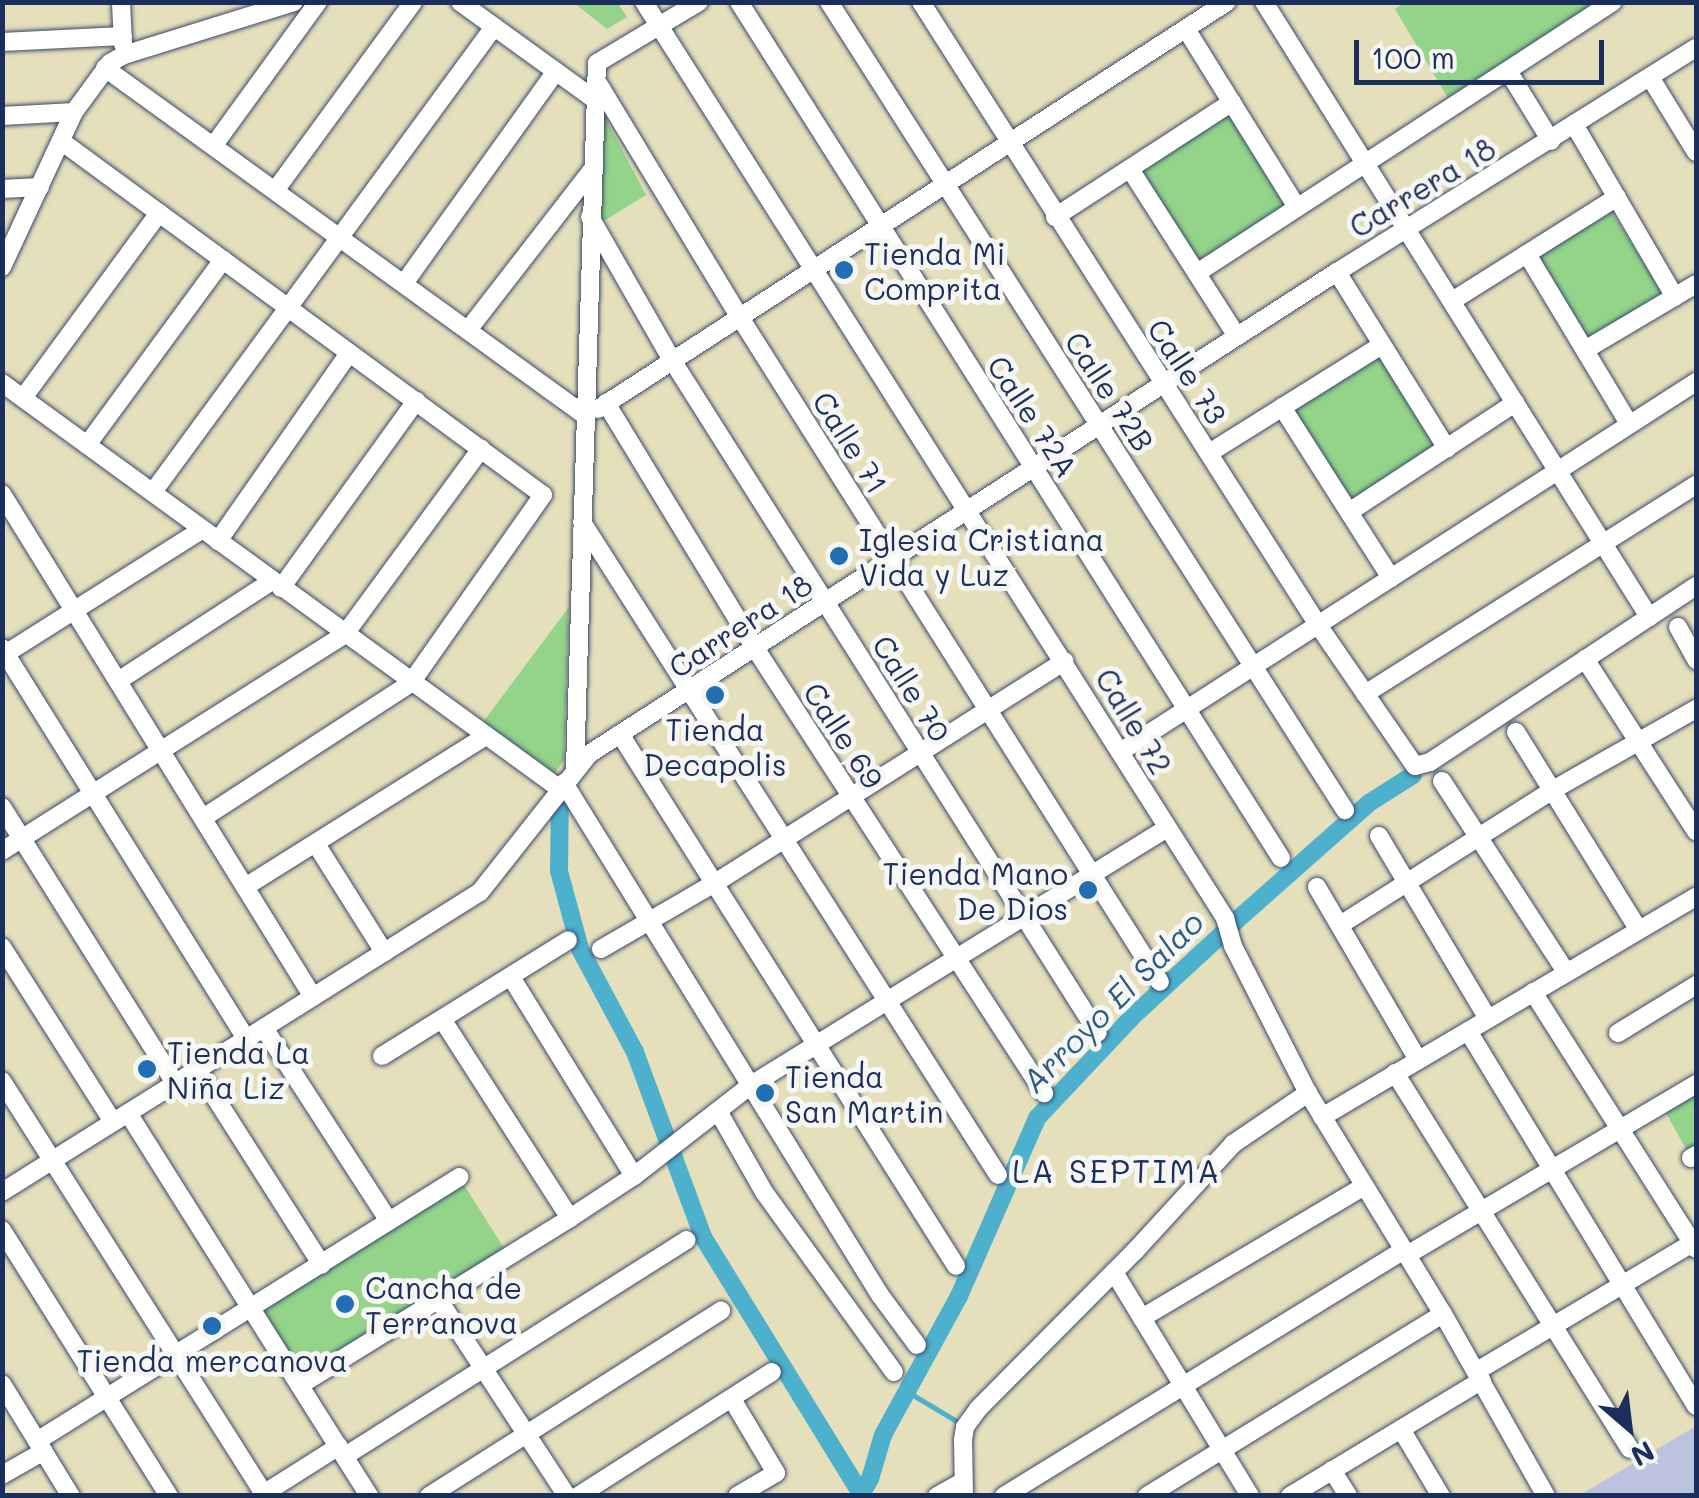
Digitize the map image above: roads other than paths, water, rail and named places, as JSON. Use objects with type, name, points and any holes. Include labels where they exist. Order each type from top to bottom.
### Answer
[{"type":"street","points":[[2,267],[74,112],[124,46],[121,2]]},
{"type":"street","points":[[2,42],[124,46],[229,12],[294,2]]},
{"type":"street","points":[[214,145],[318,2]]},
{"type":"street","points":[[277,188],[413,2]]},
{"type":"street","points":[[460,2],[594,99]]},
{"type":"street","name":"Calle 72","points":[[644,2],[812,271],[1065,661],[1224,918],[1233,946],[1308,1093],[1547,1493]]},
{"type":"street","points":[[566,781],[581,520],[596,72],[698,2]]},
{"type":"street","name":"Calle 72A","points":[[739,2],[1281,858]]},
{"type":"street","name":"Calle 72B","points":[[829,2],[1345,810]]},
{"type":"street","name":"Calle 73","points":[[921,2],[1318,625],[1415,766],[1430,762],[1585,659]]},
{"type":"street","points":[[583,417],[1227,2]]},
{"type":"street","points":[[1264,2],[1649,616]]},
{"type":"street","points":[[1196,273],[1613,2]]},
{"type":"street","points":[[153,492],[494,26]]},
{"type":"street","points":[[1186,29],[1298,207]]},
{"type":"street","name":"Carrera 18","points":[[2,1192],[480,892],[566,781],[620,734],[1035,470],[1236,336],[1696,48]]},
{"type":"street","points":[[105,68],[277,188],[583,417]]},
{"type":"street","points":[[1508,70],[1551,141]]},
{"type":"street","points":[[405,282],[556,72]]},
{"type":"street","name":"Calle 71","points":[[596,72],[741,318],[1160,982]]},
{"type":"street","points":[[1650,77],[1696,150]]},
{"type":"street","points":[[1055,217],[1232,102]]},
{"type":"street","points":[[2,116],[74,112]]},
{"type":"street","points":[[1575,126],[1674,297]]},
{"type":"street","points":[[61,142],[544,495],[411,683],[203,818]]},
{"type":"street","points":[[1130,168],[1236,336]]},
{"type":"street","points":[[468,330],[592,170]]},
{"type":"street","points":[[2,189],[40,186]]},
{"type":"street","points":[[1452,301],[1617,197]]},
{"type":"street","points":[[23,398],[158,213]]},
{"type":"street","name":"Calle 70","points":[[590,217],[672,360],[1098,1033]]},
{"type":"street","points":[[1528,254],[1630,424]]},
{"type":"street","points":[[87,446],[223,260]]},
{"type":"street","points":[[1337,272],[1447,449]]},
{"type":"street","points":[[1585,350],[1696,284]]},
{"type":"street","points":[[1209,453],[1382,345]]},
{"type":"street","points":[[218,541],[350,352]]},
{"type":"street","points":[[1120,752],[1696,382]]},
{"type":"street","points":[[2,383],[486,736],[566,781],[880,1295],[918,1345]]},
{"type":"street","points":[[118,680],[276,585],[416,402]]},
{"type":"street","name":"Calle 69","points":[[606,403],[755,648],[1044,1093]]},
{"type":"street","points":[[1349,512],[1515,403]]},
{"type":"street","points":[[1282,407],[1391,578]]},
{"type":"street","points":[[2,850],[345,634],[481,449]]},
{"type":"street","points":[[1365,694],[1696,484]]},
{"type":"street","points":[[2,494],[313,997]]},
{"type":"street","points":[[581,520],[998,1175]]},
{"type":"street","points":[[200,530],[4,652],[246,1039]]},
{"type":"street","points":[[1696,586],[1585,659],[1696,831]]},
{"type":"street","points":[[1678,627],[1696,660]]},
{"type":"street","points":[[601,949],[714,883],[1065,661]]},
{"type":"street","points":[[1340,925],[1551,791],[1696,710]]},
{"type":"street","points":[[1516,732],[1639,930]]},
{"type":"street","points":[[620,734],[956,1266]]},
{"type":"street","points":[[246,887],[486,736]]},
{"type":"street","points":[[1442,781],[1566,972]]},
{"type":"street","points":[[2,807],[175,1083]]},
{"type":"street","points":[[300,1385],[634,1176],[751,1085],[1167,828]]},
{"type":"street","points":[[1379,836],[1488,1019]]},
{"type":"street","points":[[316,844],[384,952]]},
{"type":"street","points":[[1317,887],[1418,1060]]},
{"type":"street","points":[[1322,1117],[1696,897]]},
{"type":"street","points":[[382,1056],[568,940]]},
{"type":"street","points":[[2,946],[251,1309],[369,1496]]},
{"type":"street","points":[[511,977],[634,1176]]},
{"type":"street","points":[[1618,1033],[1696,986]]},
{"type":"street","points":[[1290,1496],[1401,1429],[1554,1326],[1695,1245],[1534,992]]},
{"type":"street","points":[[442,1019],[570,1218]]},
{"type":"street","points":[[264,1028],[389,1221]]},
{"type":"street","points":[[1468,1031],[1696,1406]]},
{"type":"street","points":[[198,1070],[322,1264]]},
{"type":"street","points":[[1395,1073],[1630,1450]]},
{"type":"street","points":[[2,1082],[263,1495],[483,1368],[687,1240]]},
{"type":"street","points":[[1004,1496],[1405,1252],[1696,1084]]},
{"type":"street","points":[[937,1496],[962,1489],[965,1427],[978,1409],[1234,1144],[1308,1093]]},
{"type":"street","points":[[718,1110],[764,1192],[894,1372]]},
{"type":"street","points":[[2,1475],[109,1397],[459,1178]]},
{"type":"street","points":[[1142,1318],[1364,1186]]},
{"type":"street","points":[[2,1230],[169,1496]]},
{"type":"street","points":[[1114,1272],[1250,1496]]},
{"type":"street","points":[[438,1299],[566,1496]]},
{"type":"street","points":[[430,1496],[721,1311]]},
{"type":"street","points":[[1147,1496],[1443,1314]]},
{"type":"street","points":[[578,1496],[772,1372]]},
{"type":"street","points":[[2,1384],[72,1496]]},
{"type":"street","points":[[732,1399],[776,1473],[738,1496]]},
{"type":"street","points":[[1401,1429],[1441,1496]]},
{"type":"street","points":[[1332,1470],[1348,1496]]},
{"type":"waterway","name":"Arroyo El Salao","points":[[860,1496],[870,1479],[883,1435],[959,1296],[1037,1118],[1133,1016],[1238,919],[1369,803],[1413,775]]},
{"type":"waterway","points":[[560,789],[559,871],[580,949],[635,1052],[703,1237],[861,1494]]},
{"type":"waterway","points":[[908,1392],[963,1425]]},
{"type":"place","name":"Tienda Mi Comprita","points":[[844,270]]},
{"type":"place","name":"Iglesia Cristiana Vida y Luz","points":[[839,556]]},
{"type":"place","name":"Tienda Decapolis","points":[[715,695]]},
{"type":"place","name":"Tienda Mano De Dios","points":[[1088,890]]},
{"type":"place","name":"Tienda La Niña Liz","points":[[147,1069]]},
{"type":"place","name":"Tienda San Martin","points":[[765,1093]]},
{"type":"place","name":"Cancha de Terranova","points":[[345,1304]]},
{"type":"place","name":"Tienda mercanova","points":[[212,1326]]},
{"type":"district","name":"LA SEPTIMA","points":[[1117,1170]]}]
